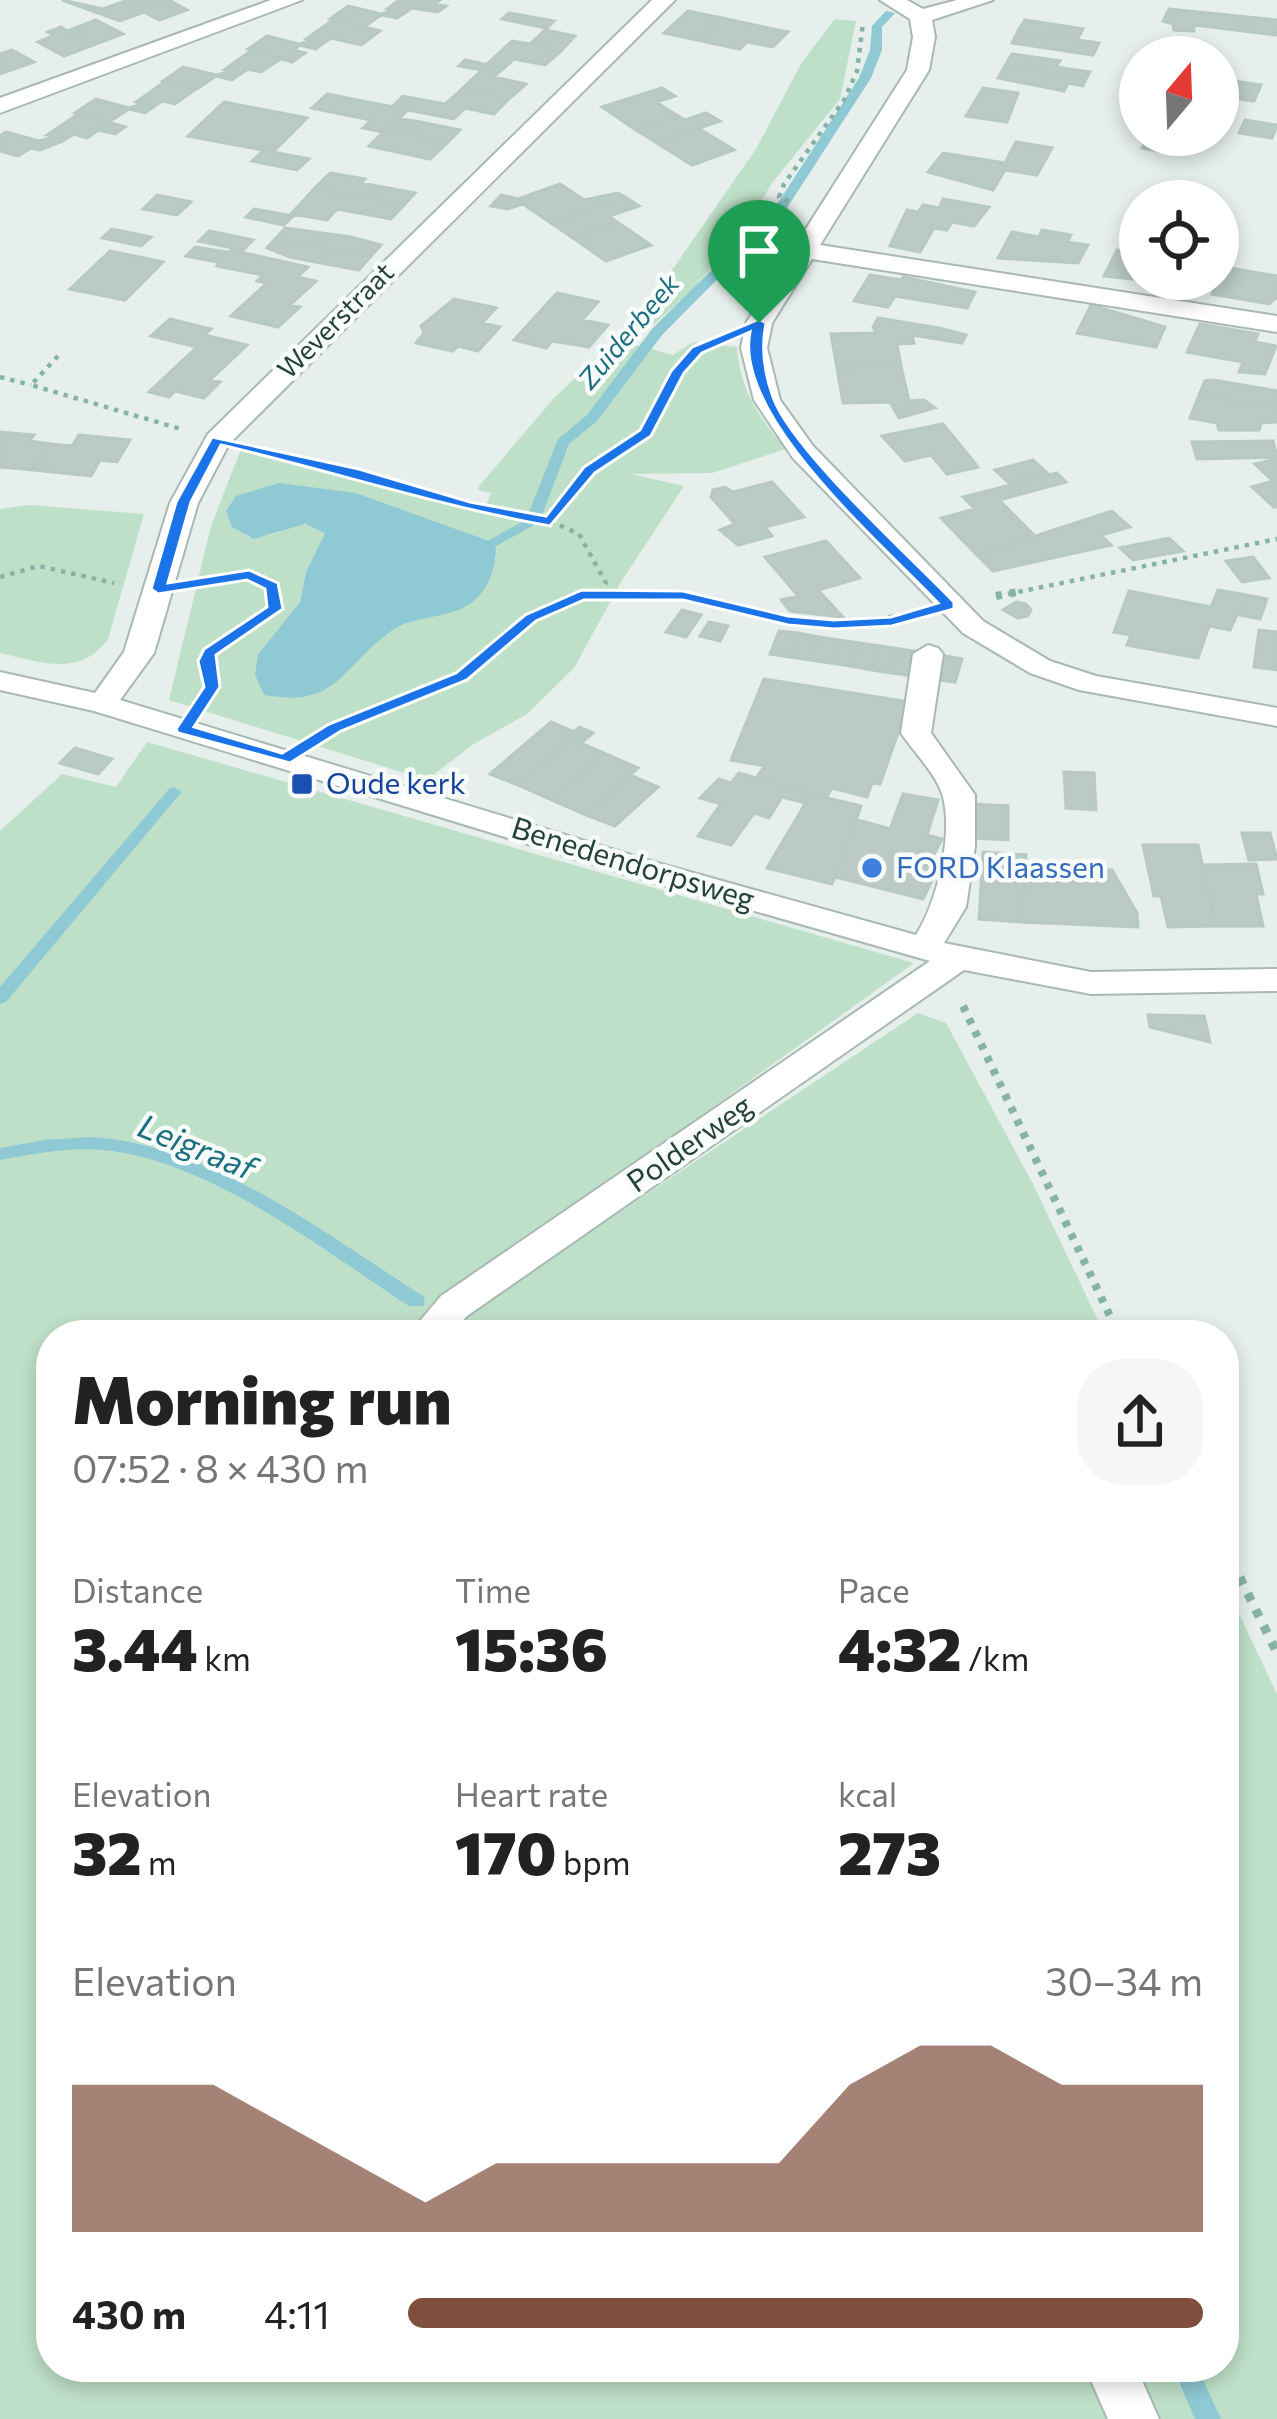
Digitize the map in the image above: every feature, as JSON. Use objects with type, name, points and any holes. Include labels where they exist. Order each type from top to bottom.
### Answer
[{"type":"street","points":[[0,106],[260,4],[291,0]]},
{"type":"street","name":"Weverstraat","points":[[102,704],[139,653],[184,502],[217,440],[664,0]]},
{"type":"street","points":[[891,0],[920,16],[982,0]]},
{"type":"street","points":[[920,16],[924,37],[917,70],[759,323],[754,348],[767,400],[803,452],[948,605],[996,644],[1073,678],[1145,697],[1277,717]]},
{"type":"street","points":[[803,250],[1277,324]]},
{"type":"street","points":[[924,949],[950,907],[959,846],[959,795],[916,733],[928,687],[923,676],[928,654]]},
{"type":"street","name":"Benedendorpsweg","points":[[0,681],[102,704],[958,958],[1090,983],[1277,980]]},
{"type":"street","name":"Polderweg","points":[[441,1320],[454,1306],[958,958]]},
{"type":"street","points":[[1117,2382],[1135,2419]]},
{"type":"path","points":[[779,197],[844,100],[856,70],[864,10]]},
{"type":"path","points":[[550,521],[590,470],[646,433],[678,371],[697,350],[759,323]]},
{"type":"path","points":[[31,385],[58,356]]},
{"type":"path","points":[[0,377],[467,506],[550,521],[579,534],[606,583],[602,592]]},
{"type":"path","points":[[284,759],[335,728],[462,676],[530,618],[582,595],[683,596],[788,620],[834,625],[892,622],[948,605],[1277,539]]},
{"type":"path","points":[[0,578],[39,566],[130,588],[158,589],[249,575],[273,586],[275,609],[265,620],[209,652],[206,661],[212,687],[184,729]]},
{"type":"path","points":[[958,958],[960,999],[1112,1320]]},
{"type":"path","points":[[1239,1576],[1277,1653]]},
{"type":"green space","points":[[835,19],[856,21],[840,99],[772,183],[741,235],[687,295],[632,344],[673,355],[693,342],[737,347],[752,402],[786,449],[712,473],[631,474],[684,486],[621,582],[574,668],[527,714],[472,745],[427,780],[169,700],[211,526],[241,449],[483,513],[491,493],[478,490],[479,486],[554,398],[640,316],[756,149],[802,62]],"holes":[[[356,493],[495,543],[494,564],[474,598],[453,611],[388,633],[326,690],[258,654],[300,602],[306,572],[326,532],[306,525],[265,536],[244,535]]]},
{"type":"green space","points":[[30,505],[144,514],[108,639],[85,659],[58,664],[0,653],[0,509]]},
{"type":"green space","points":[[147,742],[914,963],[427,1312],[422,1320],[36,1320],[36,2382],[1178,2382],[1196,2419],[0,2419],[0,831],[62,774],[116,787]]},
{"type":"green space","points":[[918,1013],[946,1023],[1034,1186],[1098,1320],[460,1320]]},
{"type":"green space","points":[[1239,1614],[1277,1694],[1277,2419],[1209,2419],[1190,2382],[1239,2382]]},
{"type":"water","points":[[279,483],[356,493],[495,543],[490,578],[479,596],[462,608],[410,622],[389,633],[320,692],[292,698],[264,695],[255,675],[258,654],[300,602],[306,572],[325,533],[305,524],[254,539],[232,527],[226,511],[236,496]]},
{"type":"building","points":[[62,0],[103,9],[128,0],[169,0],[187,10],[159,20],[144,12],[120,21]]},
{"type":"building","points":[[399,0],[440,0],[435,4],[446,6],[438,12],[412,8],[403,14],[387,9]]},
{"type":"building","points":[[348,6],[403,14],[397,18],[381,15],[364,27],[330,19]]},
{"type":"building","points":[[1169,9],[1277,20],[1277,35],[1194,25],[1194,31],[1174,30],[1173,24],[1163,21]]},
{"type":"building","points":[[688,11],[718,17],[710,24],[717,26],[702,41],[664,33]]},
{"type":"building","points":[[509,13],[554,21],[547,28],[502,19]]},
{"type":"building","points":[[718,17],[788,32],[773,47],[747,42],[740,49],[702,41],[717,26],[710,24]]},
{"type":"building","points":[[96,20],[123,34],[93,45],[67,31]]},
{"type":"building","points":[[333,20],[380,31],[361,45],[331,38],[322,44],[306,39]]},
{"type":"building","points":[[1025,20],[1083,29],[1077,40],[1018,31]]},
{"type":"building","points":[[61,27],[93,45],[64,56],[38,42]]},
{"type":"building","points":[[545,30],[575,36],[561,51],[530,44]]},
{"type":"building","points":[[1018,31],[1099,43],[1093,55],[1012,43]]},
{"type":"building","points":[[267,36],[322,44],[316,49],[300,45],[293,50],[305,53],[292,62],[248,49]]},
{"type":"building","points":[[512,41],[561,51],[545,65],[514,59],[504,68],[486,65]]},
{"type":"building","points":[[12,50],[34,62],[0,74],[0,54]]},
{"type":"building","points":[[252,50],[282,58],[261,72],[248,69],[239,75],[224,70]]},
{"type":"building","points":[[1012,54],[1060,61],[1056,67],[1090,72],[1086,79],[1005,66]]},
{"type":"building","points":[[465,60],[504,68],[494,77],[526,84],[509,99],[462,89],[482,70],[459,66]]},
{"type":"building","points":[[1005,66],[1086,79],[1083,86],[1068,83],[1064,91],[998,78]]},
{"type":"building","points":[[183,67],[239,75],[232,80],[216,76],[197,89],[163,81]]},
{"type":"building","points":[[166,81],[196,89],[175,104],[162,101],[152,108],[136,102]]},
{"type":"building","points":[[1239,82],[1261,85],[1254,101],[1239,99]]},
{"type":"building","points":[[662,88],[675,96],[656,102],[678,116],[636,130],[602,107]]},
{"type":"building","points":[[983,88],[1018,93],[1007,122],[966,116]]},
{"type":"building","points":[[462,89],[509,99],[494,114],[465,108],[454,119],[392,107],[403,96],[445,104]]},
{"type":"building","points":[[327,94],[408,110],[389,128],[447,143],[430,159],[369,146],[383,132],[363,128],[371,120],[312,108]]},
{"type":"building","points":[[96,99],[129,108],[147,103],[152,108],[145,113],[129,109],[109,122],[75,113]]},
{"type":"building","points":[[224,102],[307,118],[273,152],[188,136]]},
{"type":"building","points":[[706,113],[720,121],[657,143],[636,130],[678,116],[685,120]]},
{"type":"building","points":[[78,114],[125,127],[115,134],[98,130],[87,138],[74,134],[63,141],[59,140],[63,137],[47,135]]},
{"type":"building","points":[[399,119],[460,130],[447,143],[389,128]]},
{"type":"building","points":[[1245,120],[1277,125],[1272,138],[1239,133]]},
{"type":"building","points":[[698,128],[734,150],[692,165],[657,143]]},
{"type":"building","points":[[6,132],[39,141],[58,136],[63,141],[18,156],[0,151],[0,136]]},
{"type":"building","points":[[1016,142],[1052,148],[1037,175],[1005,170],[993,190],[928,172],[943,153],[1005,163]]},
{"type":"building","points":[[264,150],[309,159],[297,170],[252,161]]},
{"type":"building","points":[[330,173],[415,193],[405,204],[314,189]]},
{"type":"building","points":[[560,184],[584,200],[618,193],[625,197],[551,223],[523,204],[507,209],[491,206],[501,195],[518,199]]},
{"type":"building","points":[[314,189],[405,204],[391,219],[337,209],[327,220],[291,214]]},
{"type":"building","points":[[157,195],[191,202],[177,215],[143,209]]},
{"type":"building","points":[[625,197],[639,206],[609,216],[617,222],[573,238],[551,223]]},
{"type":"building","points":[[943,199],[989,207],[974,226],[952,222],[947,230],[934,228],[920,252],[890,246],[907,210],[918,212],[923,205],[939,208]]},
{"type":"building","points":[[254,209],[293,216],[284,225],[246,217]]},
{"type":"building","points":[[617,222],[651,245],[606,261],[573,238]]},
{"type":"building","points":[[285,228],[381,245],[370,257],[276,238]]},
{"type":"building","points":[[112,229],[151,237],[141,246],[102,238]]},
{"type":"building","points":[[1042,230],[1071,235],[1067,242],[1088,245],[1078,263],[998,258],[1012,232],[1039,237]]},
{"type":"building","points":[[209,231],[253,240],[243,250],[199,241]]},
{"type":"building","points":[[276,238],[370,257],[359,270],[290,257],[267,248]]},
{"type":"building","points":[[195,247],[227,252],[218,262],[186,256]]},
{"type":"building","points":[[231,250],[308,267],[298,277],[316,281],[290,305],[300,307],[278,327],[231,316],[267,283],[257,281],[263,275],[217,266]]},
{"type":"building","points":[[1117,250],[1119,250],[1119,278],[1104,276]]},
{"type":"building","points":[[110,251],[163,262],[125,300],[70,289]]},
{"type":"building","points":[[1239,270],[1277,276],[1277,297],[1269,304],[1239,299]]},
{"type":"building","points":[[870,275],[975,292],[967,308],[895,296],[888,307],[854,301]]},
{"type":"building","points":[[557,293],[598,302],[582,320],[608,325],[589,347],[552,341],[546,348],[514,340]]},
{"type":"building","points":[[454,299],[496,308],[482,323],[500,327],[478,351],[416,343],[424,333],[421,326]]},
{"type":"building","points":[[1091,305],[1165,327],[1156,347],[1077,333]]},
{"type":"building","points":[[878,318],[966,335],[962,343],[912,335],[914,343],[897,344],[901,366],[837,368],[831,334],[876,333],[873,327]]},
{"type":"building","points":[[170,319],[211,329],[204,335],[247,345],[210,380],[220,382],[204,398],[175,391],[169,397],[149,392],[197,347],[151,336]]},
{"type":"building","points":[[1200,324],[1258,334],[1255,342],[1276,346],[1265,374],[1239,372],[1243,362],[1187,352]]},
{"type":"building","points":[[901,366],[909,401],[924,400],[935,408],[899,418],[890,402],[843,403],[837,368]]},
{"type":"building","points":[[1205,381],[1277,391],[1277,409],[1199,395]]},
{"type":"building","points":[[1199,395],[1277,409],[1277,422],[1261,423],[1259,430],[1219,430],[1217,423],[1190,418]]},
{"type":"building","points":[[943,424],[978,467],[947,474],[931,455],[905,461],[882,436]]},
{"type":"building","points":[[0,432],[34,435],[29,441],[51,444],[33,470],[0,467]]},
{"type":"building","points":[[79,435],[130,440],[117,462],[100,460],[91,476],[33,470],[51,444],[72,446]]},
{"type":"building","points":[[1273,441],[1277,457],[1197,459],[1192,442]]},
{"type":"building","points":[[1277,459],[1274,507],[1252,487],[1273,481],[1255,464]]},
{"type":"building","points":[[1033,460],[1047,473],[1009,483],[995,470]]},
{"type":"building","points":[[1057,473],[1066,482],[999,500],[1037,538],[977,555],[941,518],[975,509],[963,497]]},
{"type":"building","points":[[772,482],[804,517],[765,527],[772,536],[738,545],[720,530],[735,524],[711,497],[713,490],[725,487],[733,492]]},
{"type":"building","points":[[1112,511],[1130,527],[1101,535],[1111,545],[993,571],[977,555]]},
{"type":"building","points":[[1169,538],[1183,551],[1133,560],[1120,548]]},
{"type":"building","points":[[826,541],[860,578],[818,590],[843,617],[790,611],[781,600],[798,596],[765,557]]},
{"type":"building","points":[[1253,557],[1269,578],[1242,582],[1226,561]]},
{"type":"building","points":[[1218,590],[1246,595],[1230,630],[1209,626],[1198,658],[1127,645],[1131,635],[1114,632],[1129,591],[1211,607]]},
{"type":"building","points":[[1246,595],[1267,599],[1260,619],[1240,615]]},
{"type":"building","points":[[1016,602],[1026,604],[1031,610],[1028,616],[1018,618],[1003,610]]},
{"type":"building","points":[[682,610],[701,615],[686,637],[666,632]]},
{"type":"building","points":[[709,622],[728,626],[720,641],[700,636]]},
{"type":"building","points":[[1259,630],[1277,632],[1277,670],[1254,667]]},
{"type":"building","points":[[779,631],[798,633],[790,657],[770,654]]},
{"type":"building","points":[[798,633],[819,637],[810,660],[790,657]]},
{"type":"building","points":[[819,637],[839,640],[831,663],[810,660]]},
{"type":"building","points":[[839,640],[859,643],[851,666],[831,663]]},
{"type":"building","points":[[859,643],[880,646],[872,670],[851,666]]},
{"type":"building","points":[[880,646],[900,649],[892,673],[872,670]]},
{"type":"building","points":[[900,649],[920,652],[913,676],[892,673]]},
{"type":"building","points":[[940,655],[962,659],[955,682],[931,679]]},
{"type":"building","points":[[764,679],[909,702],[880,784],[872,783],[867,797],[832,788],[826,798],[756,778],[765,766],[731,760]]},
{"type":"building","points":[[551,722],[574,732],[579,727],[593,733],[580,744],[571,739],[518,785],[490,774]]},
{"type":"building","points":[[571,739],[604,753],[552,800],[518,785]]},
{"type":"building","points":[[75,748],[112,759],[98,774],[60,763]]},
{"type":"building","points":[[604,753],[638,768],[586,815],[552,800]]},
{"type":"building","points":[[1064,772],[1094,773],[1096,810],[1066,808]]},
{"type":"building","points":[[739,773],[811,794],[805,803],[782,797],[769,818],[754,813],[731,845],[698,836],[721,804],[700,798],[719,779],[731,783]]},
{"type":"building","points":[[630,775],[658,787],[615,826],[586,815]]},
{"type":"building","points":[[811,794],[861,806],[832,884],[767,868]]},
{"type":"building","points":[[903,794],[938,800],[927,835],[942,839],[932,858],[942,860],[923,899],[835,877],[855,819],[890,829]]},
{"type":"building","points":[[974,804],[1008,806],[1008,840],[974,838]]},
{"type":"building","points":[[1242,833],[1270,833],[1277,859],[1249,860]]},
{"type":"building","points":[[1143,845],[1198,845],[1216,926],[1168,927],[1161,896],[1154,896]]},
{"type":"building","points":[[983,852],[1026,855],[1022,922],[979,919]]},
{"type":"building","points":[[1025,864],[1112,870],[1137,913],[1138,927],[1022,922]]},
{"type":"building","points":[[1256,864],[1263,926],[1216,926],[1203,865]]},
{"type":"building","points":[[1148,1015],[1204,1016],[1210,1042],[1150,1027]]},
{"type":"waterway","name":"Zuiderbeek","points":[[535,515],[563,442],[592,418],[657,332],[781,208],[865,78],[876,50],[877,26],[890,13]]},
{"type":"waterway","name":"Zuiderbeek","points":[[475,552],[529,522]]},
{"type":"waterway","name":"Zuiderbeek","points":[[0,998],[174,792]]},
{"type":"waterway","name":"Leigraaf","points":[[0,1154],[90,1144],[157,1155],[234,1188],[416,1301]]},
{"type":"waterway","name":"Leigraaf","points":[[1191,2382],[1208,2419]]},
{"type":"place","name":"Oude kerk","points":[[302,784]]},
{"type":"place","name":"FORD Klaassen","points":[[872,868]]},
{"type":"route","points":[[759,323],[754,348],[767,400],[803,452],[948,605],[892,622],[834,625],[788,620],[683,596],[582,595],[530,618],[462,676],[335,728],[284,759],[184,729],[212,687],[206,661],[209,652],[265,620],[275,609],[273,586],[249,575],[158,589],[194,476],[217,440],[354,472],[467,506],[550,521],[590,470],[646,433],[678,371],[697,350],[759,323]]}]
